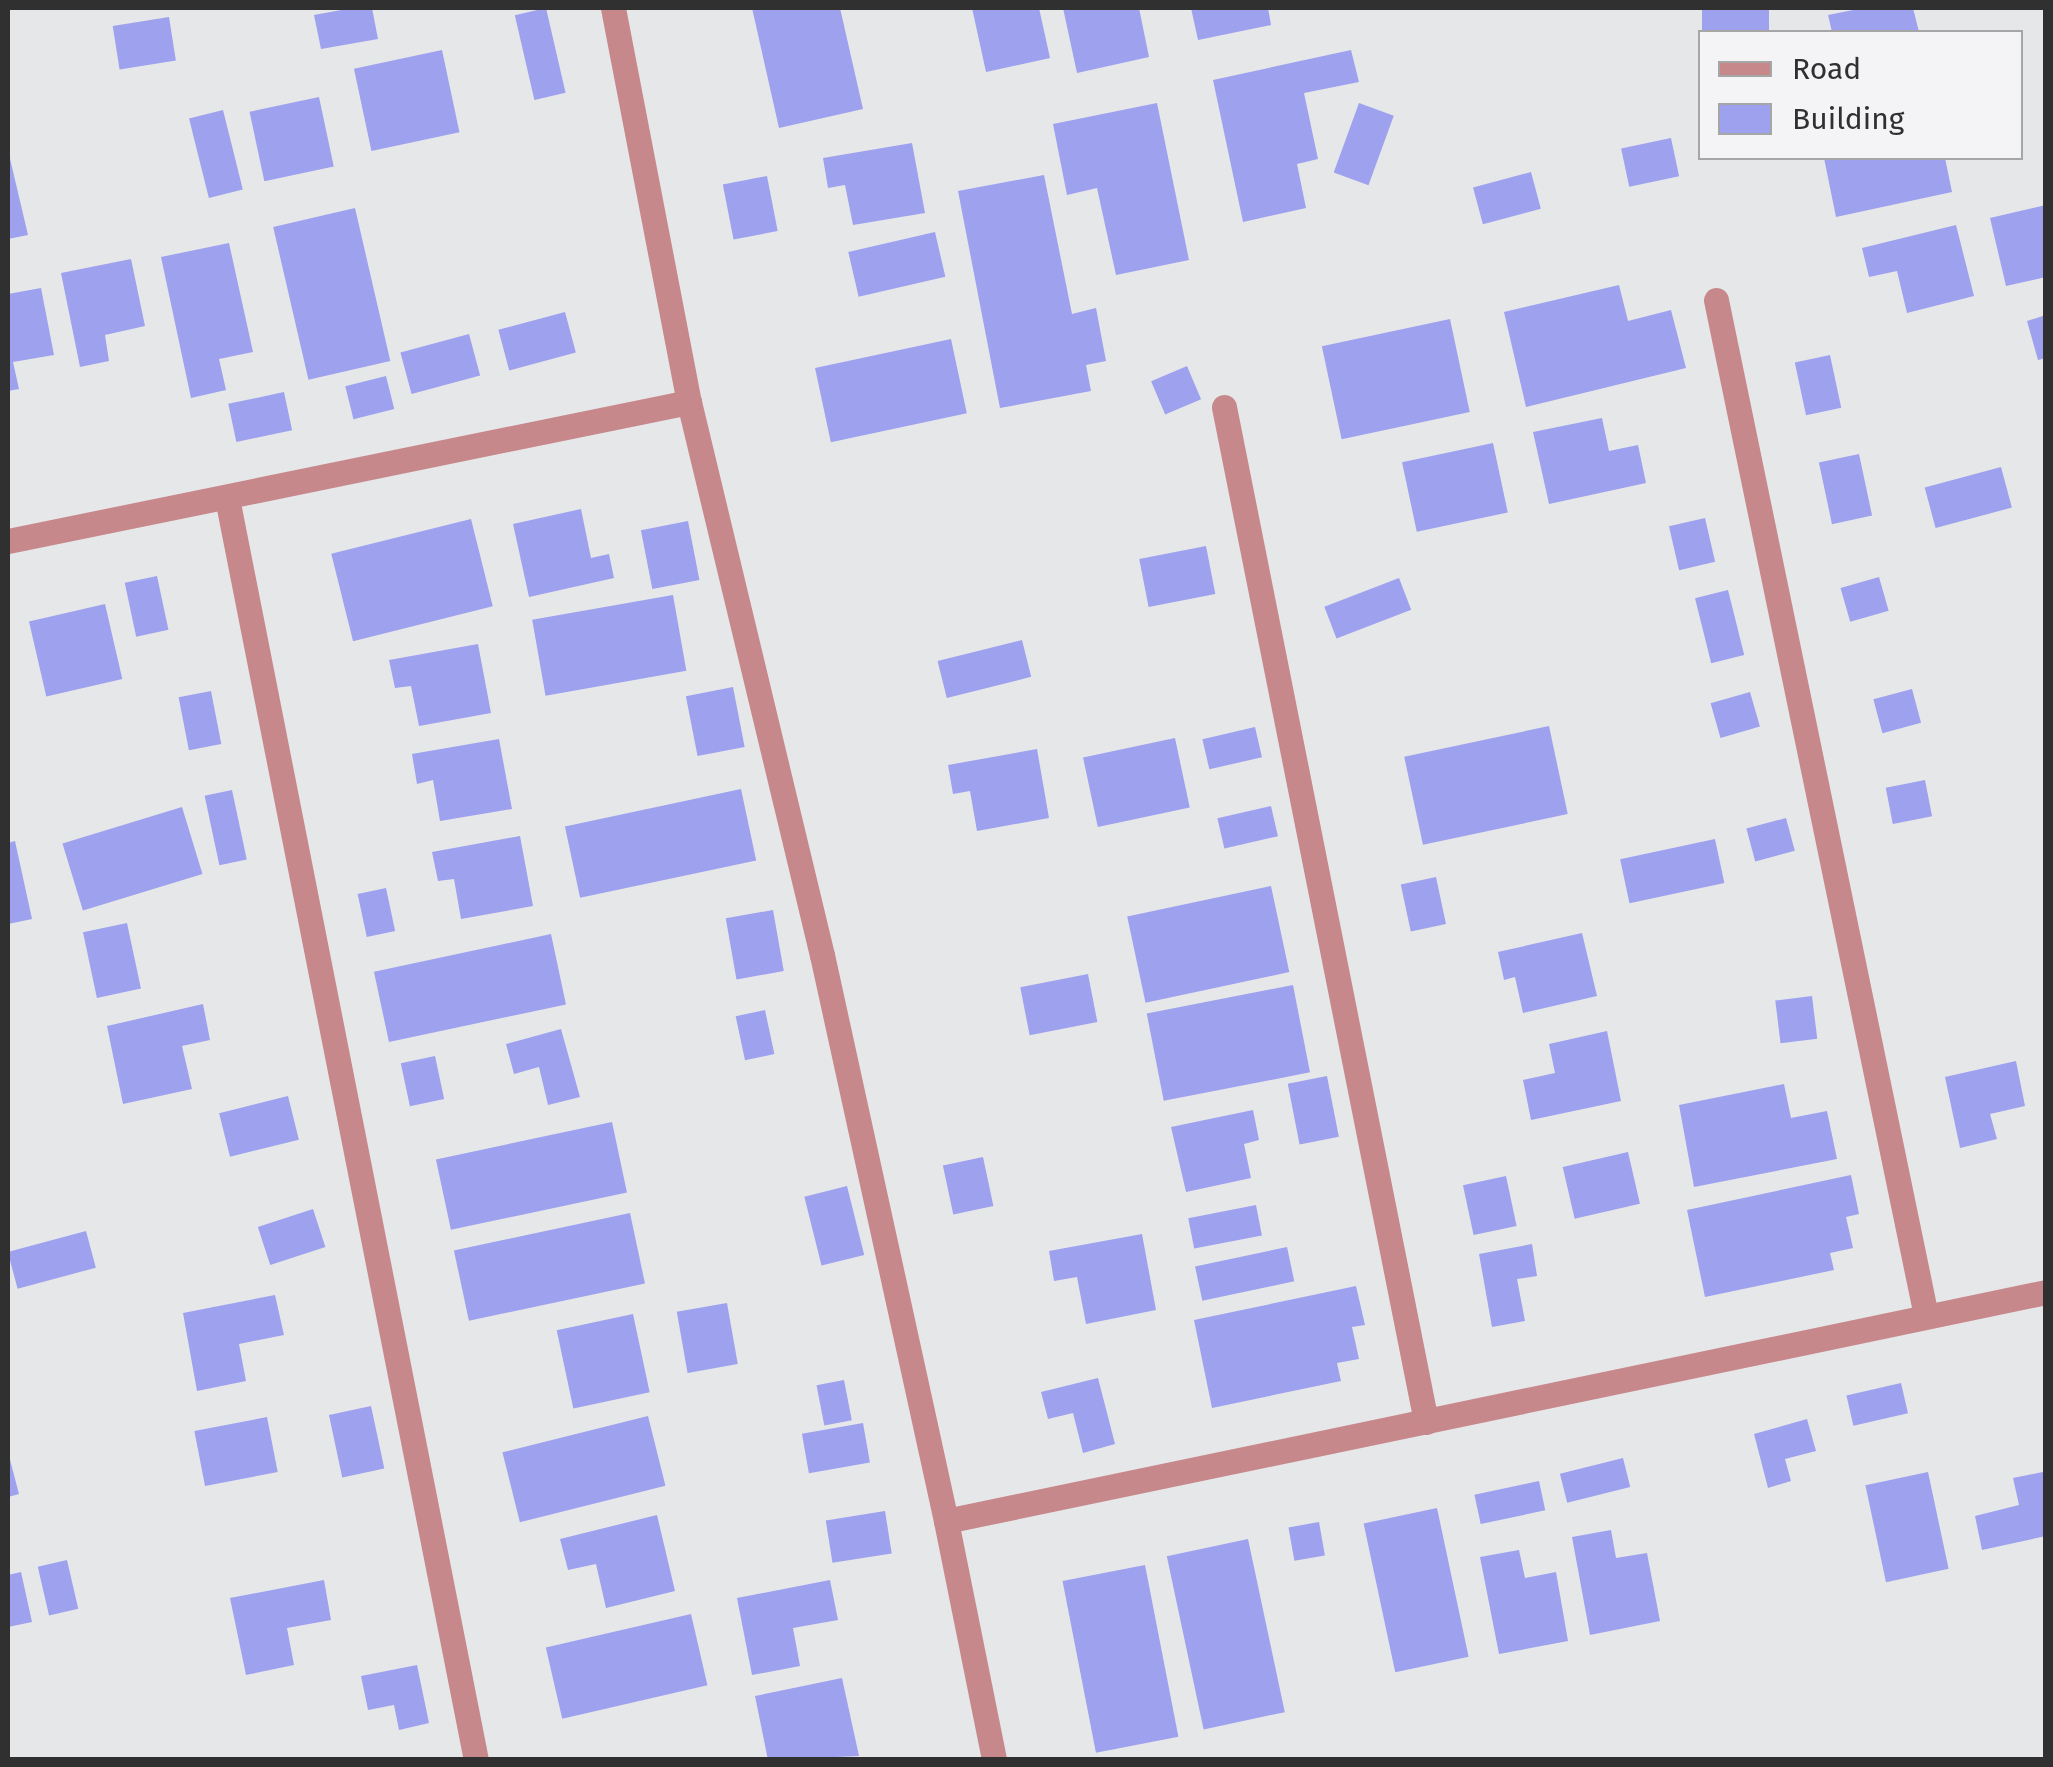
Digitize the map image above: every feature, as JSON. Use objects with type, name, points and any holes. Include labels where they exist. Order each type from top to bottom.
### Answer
[{"type":"street","points":[[613,8],[689,402],[826,975],[946,1521],[994,1760]]},
{"type":"street","points":[[1716,300],[1926,1316]]},
{"type":"street","points":[[8,541],[689,402]]},
{"type":"street","points":[[1224,407],[1426,1422]]},
{"type":"street","points":[[227,498],[476,1760]]},
{"type":"street","points":[[946,1521],[2046,1292]]},
{"type":"building","points":[[372,8],[378,39],[321,49],[314,15]]},
{"type":"building","points":[[546,8],[566,93],[534,100],[515,15]]},
{"type":"building","points":[[752,8],[840,8],[863,109],[779,128]]},
{"type":"building","points":[[972,8],[1039,8],[1050,58],[986,72]]},
{"type":"building","points":[[1063,8],[1139,8],[1149,57],[1077,73]]},
{"type":"building","points":[[1191,8],[1268,8],[1271,25],[1198,40]]},
{"type":"building","points":[[1702,8],[1769,8],[1769,30],[1702,30]]},
{"type":"building","points":[[1863,8],[1913,8],[1918,30],[1832,30],[1828,15]]},
{"type":"building","points":[[169,17],[176,60],[120,69],[113,26]]},
{"type":"building","points":[[442,50],[459,132],[371,151],[354,69]]},
{"type":"building","points":[[1351,50],[1359,82],[1304,93],[1318,159],[1297,164],[1306,208],[1243,222],[1213,80]]},
{"type":"building","points":[[319,97],[334,166],[264,181],[250,112]]},
{"type":"building","points":[[1157,103],[1189,260],[1116,275],[1097,188],[1067,195],[1053,124]]},
{"type":"building","points":[[1359,103],[1394,116],[1368,185],[1334,173]]},
{"type":"building","points":[[223,110],[243,190],[209,198],[189,118]]},
{"type":"building","points":[[1671,138],[1679,176],[1629,187],[1621,149]]},
{"type":"building","points":[[912,143],[925,213],[853,225],[845,185],[828,188],[823,158]]},
{"type":"building","points":[[8,150],[28,235],[8,239]]},
{"type":"building","points":[[1824,160],[1945,160],[1952,192],[1836,217]]},
{"type":"building","points":[[1531,172],[1541,209],[1483,224],[1473,188]]},
{"type":"building","points":[[1044,175],[1072,314],[1096,308],[1106,361],[1086,365],[1091,391],[1000,408],[958,191]]},
{"type":"building","points":[[767,176],[778,231],[734,240],[723,185]]},
{"type":"building","points":[[2046,205],[2046,277],[2006,286],[1990,218]]},
{"type":"building","points":[[355,208],[390,361],[308,380],[273,227]]},
{"type":"building","points":[[1956,225],[1974,296],[1907,313],[1897,271],[1869,277],[1862,248]]},
{"type":"building","points":[[935,232],[945,277],[859,297],[848,252]]},
{"type":"building","points":[[229,243],[253,352],[219,359],[226,390],[191,398],[161,257]]},
{"type":"building","points":[[131,259],[145,326],[105,335],[109,361],[80,367],[61,273]]},
{"type":"building","points":[[1619,285],[1628,321],[1671,310],[1686,368],[1526,407],[1504,312]]},
{"type":"building","points":[[41,288],[54,355],[13,362],[19,389],[8,391],[8,294]]},
{"type":"building","points":[[565,312],[576,353],[509,370],[498,330]]},
{"type":"building","points":[[2046,315],[2046,358],[2038,360],[2027,321]]},
{"type":"building","points":[[1450,319],[1470,412],[1342,439],[1322,346]]},
{"type":"building","points":[[469,334],[480,376],[412,394],[400,352]]},
{"type":"building","points":[[951,339],[967,413],[831,442],[815,368]]},
{"type":"building","points":[[1830,355],[1841,408],[1806,415],[1795,362]]},
{"type":"building","points":[[1187,366],[1201,399],[1165,414],[1151,381]]},
{"type":"building","points":[[386,376],[394,409],[353,419],[345,386]]},
{"type":"building","points":[[284,392],[292,430],[236,442],[228,404]]},
{"type":"building","points":[[1602,418],[1609,451],[1638,445],[1646,483],[1549,504],[1533,432]]},
{"type":"building","points":[[1493,443],[1508,512],[1417,532],[1402,462]]},
{"type":"building","points":[[1859,454],[1872,516],[1832,524],[1819,463]]},
{"type":"building","points":[[2001,467],[2012,508],[1936,528],[1925,487]]},
{"type":"building","points":[[581,509],[591,558],[609,554],[614,578],[529,597],[513,524]]},
{"type":"building","points":[[1705,518],[1715,562],[1679,570],[1669,526]]},
{"type":"building","points":[[471,519],[493,606],[353,641],[331,554]]},
{"type":"building","points":[[688,521],[699,580],[652,589],[641,530]]},
{"type":"building","points":[[1206,546],[1215,594],[1149,607],[1139,559]]},
{"type":"building","points":[[157,576],[168,630],[136,637],[125,583]]},
{"type":"building","points":[[1879,577],[1889,611],[1850,622],[1841,588]]},
{"type":"building","points":[[1399,578],[1411,610],[1336,638],[1324,607]]},
{"type":"building","points":[[1728,590],[1744,655],[1711,663],[1695,598]]},
{"type":"building","points":[[673,595],[686,671],[546,696],[532,620]]},
{"type":"building","points":[[105,604],[122,679],[46,697],[29,622]]},
{"type":"building","points":[[1022,640],[1031,677],[947,698],[938,661]]},
{"type":"building","points":[[478,644],[491,713],[419,726],[411,686],[395,688],[389,660]]},
{"type":"building","points":[[733,687],[745,747],[698,756],[686,696]]},
{"type":"building","points":[[1912,689],[1921,723],[1882,733],[1873,699]]},
{"type":"building","points":[[211,691],[221,744],[189,750],[179,697]]},
{"type":"building","points":[[1750,692],[1760,727],[1721,738],[1711,703]]},
{"type":"building","points":[[1549,726],[1568,814],[1423,845],[1404,757]]},
{"type":"building","points":[[1255,727],[1262,757],[1209,769],[1202,739]]},
{"type":"building","points":[[1175,738],[1190,807],[1098,827],[1083,758]]},
{"type":"building","points":[[499,739],[512,809],[440,821],[433,780],[417,784],[412,754]]},
{"type":"building","points":[[1037,749],[1049,818],[977,831],[970,791],[953,794],[948,765]]},
{"type":"building","points":[[1925,780],[1932,816],[1893,824],[1886,788]]},
{"type":"building","points":[[741,789],[756,860],[580,898],[565,826]]},
{"type":"building","points":[[232,790],[247,859],[219,865],[205,796]]},
{"type":"building","points":[[1271,806],[1278,836],[1224,849],[1217,818]]},
{"type":"building","points":[[182,807],[202,874],[83,910],[62,844]]},
{"type":"building","points":[[1786,818],[1795,851],[1755,861],[1746,829]]},
{"type":"building","points":[[520,836],[533,906],[461,919],[454,879],[438,881],[432,852]]},
{"type":"building","points":[[1715,839],[1724,883],[1629,903],[1620,859]]},
{"type":"building","points":[[15,841],[32,919],[8,924],[8,843]]},
{"type":"building","points":[[1436,877],[1446,924],[1411,931],[1401,884]]},
{"type":"building","points":[[1271,886],[1289,972],[1146,1003],[1127,917]]},
{"type":"building","points":[[386,888],[395,931],[367,937],[358,894]]},
{"type":"building","points":[[773,910],[784,971],[736,979],[726,918]]},
{"type":"building","points":[[127,923],[141,989],[97,998],[83,932]]},
{"type":"building","points":[[1582,933],[1597,996],[1523,1013],[1515,977],[1504,980],[1498,952]]},
{"type":"building","points":[[551,934],[566,1004],[389,1042],[374,972]]},
{"type":"building","points":[[1088,974],[1097,1022],[1030,1035],[1020,987]]},
{"type":"building","points":[[1293,985],[1310,1072],[1164,1101],[1147,1013]]},
{"type":"building","points":[[1812,996],[1817,1039],[1781,1043],[1775,1001]]},
{"type":"building","points":[[203,1004],[210,1040],[182,1046],[192,1089],[123,1104],[107,1026]]},
{"type":"building","points":[[765,1010],[774,1054],[745,1060],[736,1016]]},
{"type":"building","points":[[561,1029],[580,1097],[548,1105],[539,1067],[514,1074],[506,1044]]},
{"type":"building","points":[[1607,1031],[1621,1101],[1531,1120],[1523,1080],[1555,1073],[1549,1044]]},
{"type":"building","points":[[435,1056],[444,1099],[410,1106],[401,1063]]},
{"type":"building","points":[[2016,1061],[2025,1106],[1990,1114],[1997,1139],[1960,1148],[1945,1077]]},
{"type":"building","points":[[1327,1076],[1339,1137],[1300,1144],[1288,1084]]},
{"type":"building","points":[[1784,1084],[1791,1118],[1827,1111],[1837,1159],[1694,1187],[1679,1105]]},
{"type":"building","points":[[288,1096],[299,1140],[230,1157],[219,1113]]},
{"type":"building","points":[[1253,1110],[1259,1140],[1244,1144],[1251,1178],[1186,1192],[1171,1127]]},
{"type":"building","points":[[612,1122],[627,1192],[451,1230],[436,1159]]},
{"type":"building","points":[[1628,1152],[1640,1204],[1575,1219],[1563,1167]]},
{"type":"building","points":[[983,1157],[993,1206],[953,1214],[943,1166]]},
{"type":"building","points":[[1851,1175],[1859,1214],[1846,1217],[1853,1248],[1830,1253],[1834,1270],[1705,1297],[1687,1210]]},
{"type":"building","points":[[1506,1176],[1517,1226],[1474,1235],[1463,1185]]},
{"type":"building","points":[[847,1186],[864,1255],[821,1266],[804,1197]]},
{"type":"building","points":[[1256,1205],[1262,1235],[1194,1249],[1188,1218]]},
{"type":"building","points":[[313,1209],[325,1247],[270,1265],[258,1227]]},
{"type":"building","points":[[630,1213],[645,1283],[469,1321],[454,1250]]},
{"type":"building","points":[[86,1231],[96,1268],[18,1289],[8,1252]]},
{"type":"building","points":[[1142,1234],[1156,1310],[1086,1324],[1077,1277],[1054,1281],[1049,1251]]},
{"type":"building","points":[[1532,1244],[1537,1276],[1517,1279],[1525,1321],[1492,1327],[1479,1254]]},
{"type":"building","points":[[1287,1247],[1294,1281],[1202,1301],[1195,1267]]},
{"type":"building","points":[[1356,1286],[1365,1325],[1352,1327],[1359,1359],[1337,1363],[1341,1381],[1212,1408],[1194,1320]]},
{"type":"building","points":[[275,1295],[284,1335],[239,1344],[246,1381],[197,1391],[183,1313]]},
{"type":"building","points":[[727,1303],[738,1364],[688,1373],[677,1312]]},
{"type":"building","points":[[633,1314],[650,1392],[573,1408],[557,1330]]},
{"type":"building","points":[[1098,1378],[1115,1444],[1083,1453],[1073,1413],[1048,1419],[1041,1392]]},
{"type":"building","points":[[844,1380],[852,1420],[824,1426],[817,1385]]},
{"type":"building","points":[[1901,1383],[1908,1413],[1853,1426],[1846,1396]]},
{"type":"building","points":[[371,1406],[384,1469],[342,1478],[329,1415]]},
{"type":"building","points":[[648,1416],[665,1486],[520,1522],[502,1452]]},
{"type":"building","points":[[267,1417],[278,1472],[205,1486],[194,1431]]},
{"type":"building","points":[[1807,1419],[1816,1451],[1785,1459],[1791,1481],[1768,1488],[1754,1434]]},
{"type":"building","points":[[863,1423],[870,1462],[809,1473],[802,1434]]},
{"type":"building","points":[[8,1452],[19,1494],[8,1497]]},
{"type":"building","points":[[1623,1458],[1630,1487],[1567,1503],[1560,1474]]},
{"type":"building","points":[[1928,1472],[1949,1569],[1886,1582],[1865,1485]]},
{"type":"building","points":[[2043,1472],[2046,1536],[1982,1550],[1975,1516],[2019,1505],[2013,1478]]},
{"type":"building","points":[[1539,1481],[1545,1510],[1481,1524],[1474,1495]]},
{"type":"building","points":[[1437,1508],[1469,1657],[1395,1672],[1364,1524]]},
{"type":"building","points":[[885,1511],[892,1553],[832,1563],[826,1520]]},
{"type":"building","points":[[657,1515],[675,1591],[606,1608],[596,1564],[568,1570],[560,1539]]},
{"type":"building","points":[[1319,1522],[1325,1555],[1294,1561],[1288,1527]]},
{"type":"building","points":[[1611,1530],[1616,1558],[1647,1553],[1660,1621],[1590,1635],[1572,1537]]},
{"type":"building","points":[[1248,1539],[1285,1712],[1204,1729],[1167,1556]]},
{"type":"building","points":[[1519,1550],[1525,1578],[1556,1572],[1568,1641],[1499,1654],[1480,1557]]},
{"type":"building","points":[[67,1560],[78,1609],[49,1615],[38,1567]]},
{"type":"building","points":[[1145,1565],[1178,1737],[1096,1753],[1063,1581]]},
{"type":"building","points":[[21,1572],[32,1622],[8,1627],[8,1575]]},
{"type":"building","points":[[324,1580],[331,1620],[287,1628],[294,1665],[246,1675],[230,1598]]},
{"type":"building","points":[[830,1580],[838,1620],[793,1628],[800,1666],[752,1675],[737,1598]]},
{"type":"building","points":[[691,1614],[707,1685],[562,1719],[546,1648]]},
{"type":"building","points":[[417,1665],[429,1723],[399,1730],[394,1705],[368,1710],[361,1676]]},
{"type":"building","points":[[842,1678],[859,1756],[768,1760],[755,1696]]}]
